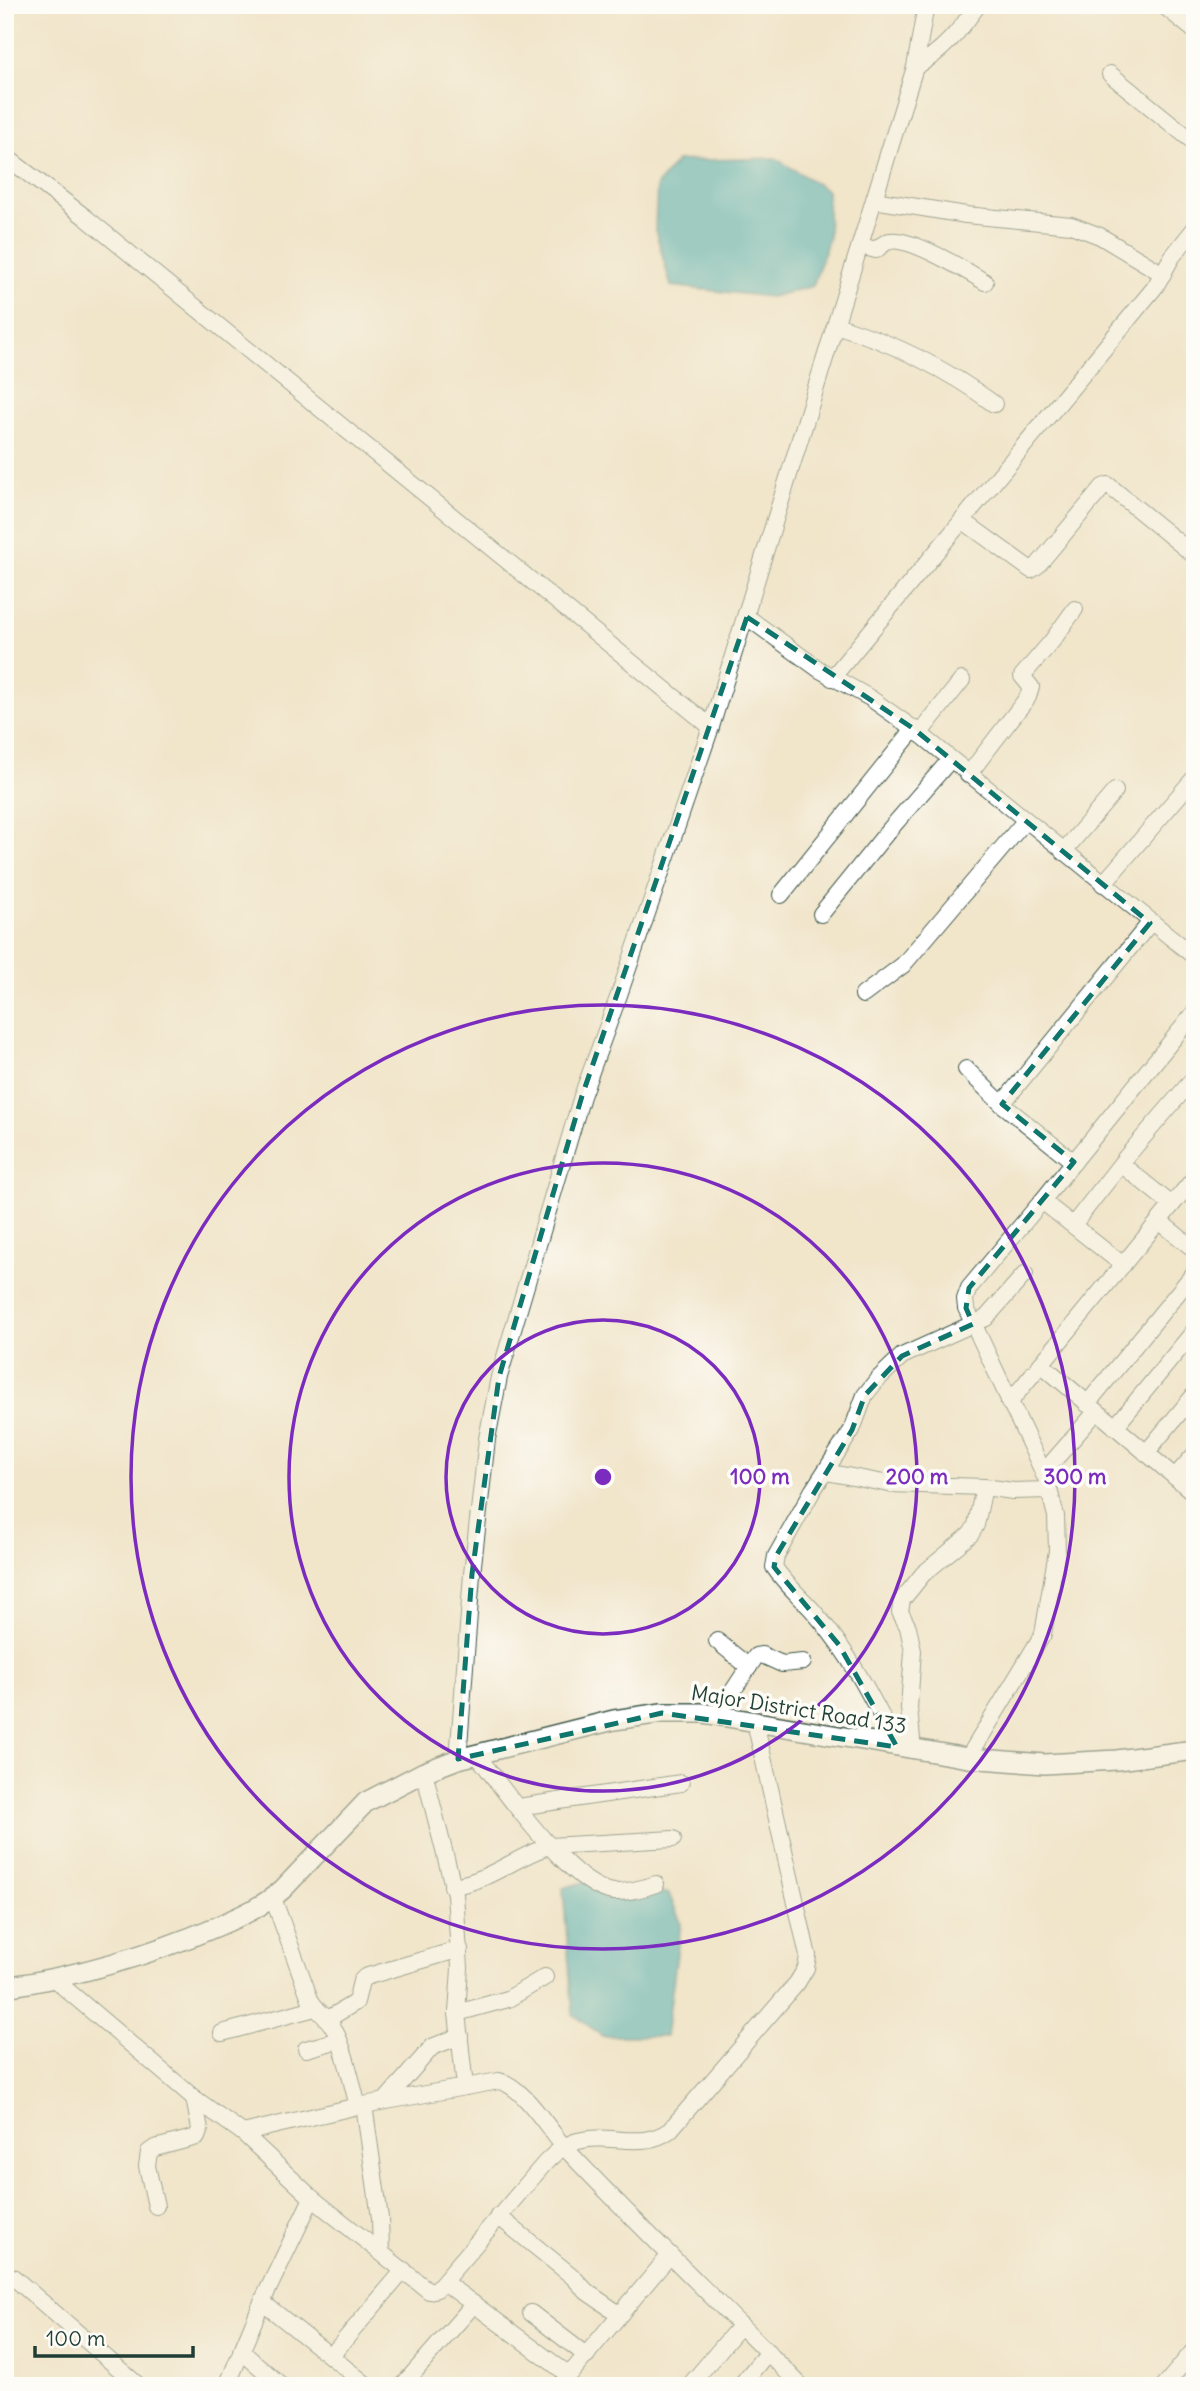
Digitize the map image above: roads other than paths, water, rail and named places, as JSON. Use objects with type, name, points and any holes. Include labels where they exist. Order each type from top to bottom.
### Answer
[{"type":"main road","name":"Major District Road 133","points":[[5,1987],[54,1979],[182,1941],[252,1911],[273,1898],[298,1875],[362,1805],[424,1772],[467,1757],[634,1716],[690,1712],[717,1715],[905,1749],[968,1758],[1044,1763],[1117,1760],[1195,1750]]},
{"type":"street","points":[[656,1884],[613,1892],[588,1881],[549,1846],[518,1807],[467,1757],[474,1560],[487,1439],[499,1377],[582,1096],[747,617],[915,67],[926,5]]},
{"type":"street","points":[[915,67],[938,53],[952,40],[978,5]]},
{"type":"street","points":[[1163,5],[1195,32]]},
{"type":"street","points":[[1110,74],[1195,143]]},
{"type":"street","points":[[5,156],[85,217],[711,727]]},
{"type":"street","points":[[874,200],[966,215],[1071,225],[1100,236],[1163,274]]},
{"type":"street","points":[[832,678],[1155,287],[1172,257],[1195,228]]},
{"type":"street","points":[[860,246],[876,250],[889,241],[898,242],[935,254],[985,282]]},
{"type":"street","points":[[836,325],[888,342],[954,377],[994,404]]},
{"type":"street","points":[[962,520],[1031,570],[1103,486],[1108,485],[1195,556]]},
{"type":"street","points":[[968,775],[1028,697],[1031,687],[1023,676],[1052,642],[1074,609]]},
{"type":"street","points":[[747,617],[832,678],[870,698],[916,732],[1195,957]]},
{"type":"street","points":[[781,895],[962,680]]},
{"type":"street","points":[[821,914],[950,760]]},
{"type":"street","points":[[1102,884],[1195,777]]},
{"type":"street","points":[[1063,852],[1115,791]]},
{"type":"street","points":[[863,995],[903,965],[1025,821]]},
{"type":"street","points":[[1002,1104],[1150,923]]},
{"type":"street","points":[[968,1758],[1043,1634],[1058,1551],[1056,1516],[1044,1473],[973,1324],[965,1299],[970,1288],[1195,1012]]},
{"type":"street","points":[[966,1069],[1002,1104],[1074,1162]]},
{"type":"street","points":[[1073,1225],[1195,1077]]},
{"type":"street","points":[[1121,1164],[1172,1205]]},
{"type":"street","points":[[1009,1403],[1195,1177]]},
{"type":"street","points":[[1042,1201],[1123,1265]]},
{"type":"street","points":[[1158,1221],[1195,1250]]},
{"type":"street","points":[[1044,1473],[1195,1272]]},
{"type":"street","points":[[905,1749],[839,1645],[814,1612],[780,1577],[774,1567],[776,1556],[852,1430],[864,1395],[877,1380],[902,1356],[993,1312],[1025,1275]]},
{"type":"street","points":[[1115,1427],[1195,1330]]},
{"type":"street","points":[[1041,1364],[1195,1494]]},
{"type":"street","points":[[1146,1452],[1195,1394]]},
{"type":"street","points":[[1175,1477],[1195,1454]]},
{"type":"street","points":[[826,1472],[889,1484],[984,1487],[1013,1491],[1049,1490]]},
{"type":"street","points":[[905,1749],[913,1651],[908,1627],[900,1612],[902,1600],[923,1574],[971,1534],[976,1525],[984,1487]]},
{"type":"street","points":[[717,1642],[749,1667]]},
{"type":"street","points":[[717,1715],[756,1657],[762,1654],[782,1664],[803,1662]]},
{"type":"street","points":[[54,1979],[194,2098],[243,2133],[312,2198],[429,2291],[437,2289],[545,2162],[564,2147],[579,2141],[645,2141],[660,2137],[682,2117],[751,2038],[797,1983],[806,1968],[808,1956],[755,1722]]},
{"type":"street","points":[[424,1772],[452,1886],[460,1949],[457,2013],[465,2087]]},
{"type":"street","points":[[518,1807],[681,1783]]},
{"type":"street","points":[[452,1886],[484,1878],[533,1851],[549,1846],[673,1839]]},
{"type":"street","points":[[273,1898],[315,2008],[328,2020],[339,2040],[361,2105],[380,2218],[381,2252]]},
{"type":"street","points":[[328,2020],[356,2002],[361,1981],[365,1977],[460,1949]]},
{"type":"street","points":[[457,2013],[508,1999],[545,1977]]},
{"type":"street","points":[[222,2033],[315,2008]]},
{"type":"street","points":[[385,2101],[432,2047],[460,2036]]},
{"type":"street","points":[[306,2049],[339,2040]]},
{"type":"street","points":[[243,2133],[361,2105],[499,2081],[507,2083],[525,2099],[564,2147],[800,2386]]},
{"type":"street","points":[[156,2206],[147,2166],[149,2152],[197,2137],[200,2129],[194,2098]]},
{"type":"street","points":[[228,2386],[262,2302],[312,2198]]},
{"type":"street","points":[[498,2216],[572,2276],[587,2292],[619,2314]]},
{"type":"street","points":[[444,2282],[565,2380],[670,2255]]},
{"type":"street","points":[[331,2357],[404,2270]]},
{"type":"street","points":[[5,2275],[13,2277],[139,2386]]},
{"type":"street","points":[[262,2302],[368,2386]]},
{"type":"street","points":[[402,2386],[474,2305]]},
{"type":"street","points":[[531,2313],[587,2356]]},
{"type":"street","points":[[689,2386],[741,2325]]},
{"type":"street","points":[[1164,2386],[1195,2349]]},
{"type":"street","points":[[241,2351],[282,2386]]},
{"type":"street","points":[[740,2386],[768,2352]]},
{"type":"water","points":[[775,158],[827,190],[829,237],[813,286],[771,297],[671,286],[655,229],[657,185],[677,161]]},
{"type":"water","points":[[588,1881],[669,1894],[681,1923],[666,2036],[602,2036],[573,2014],[563,1888]]}]
